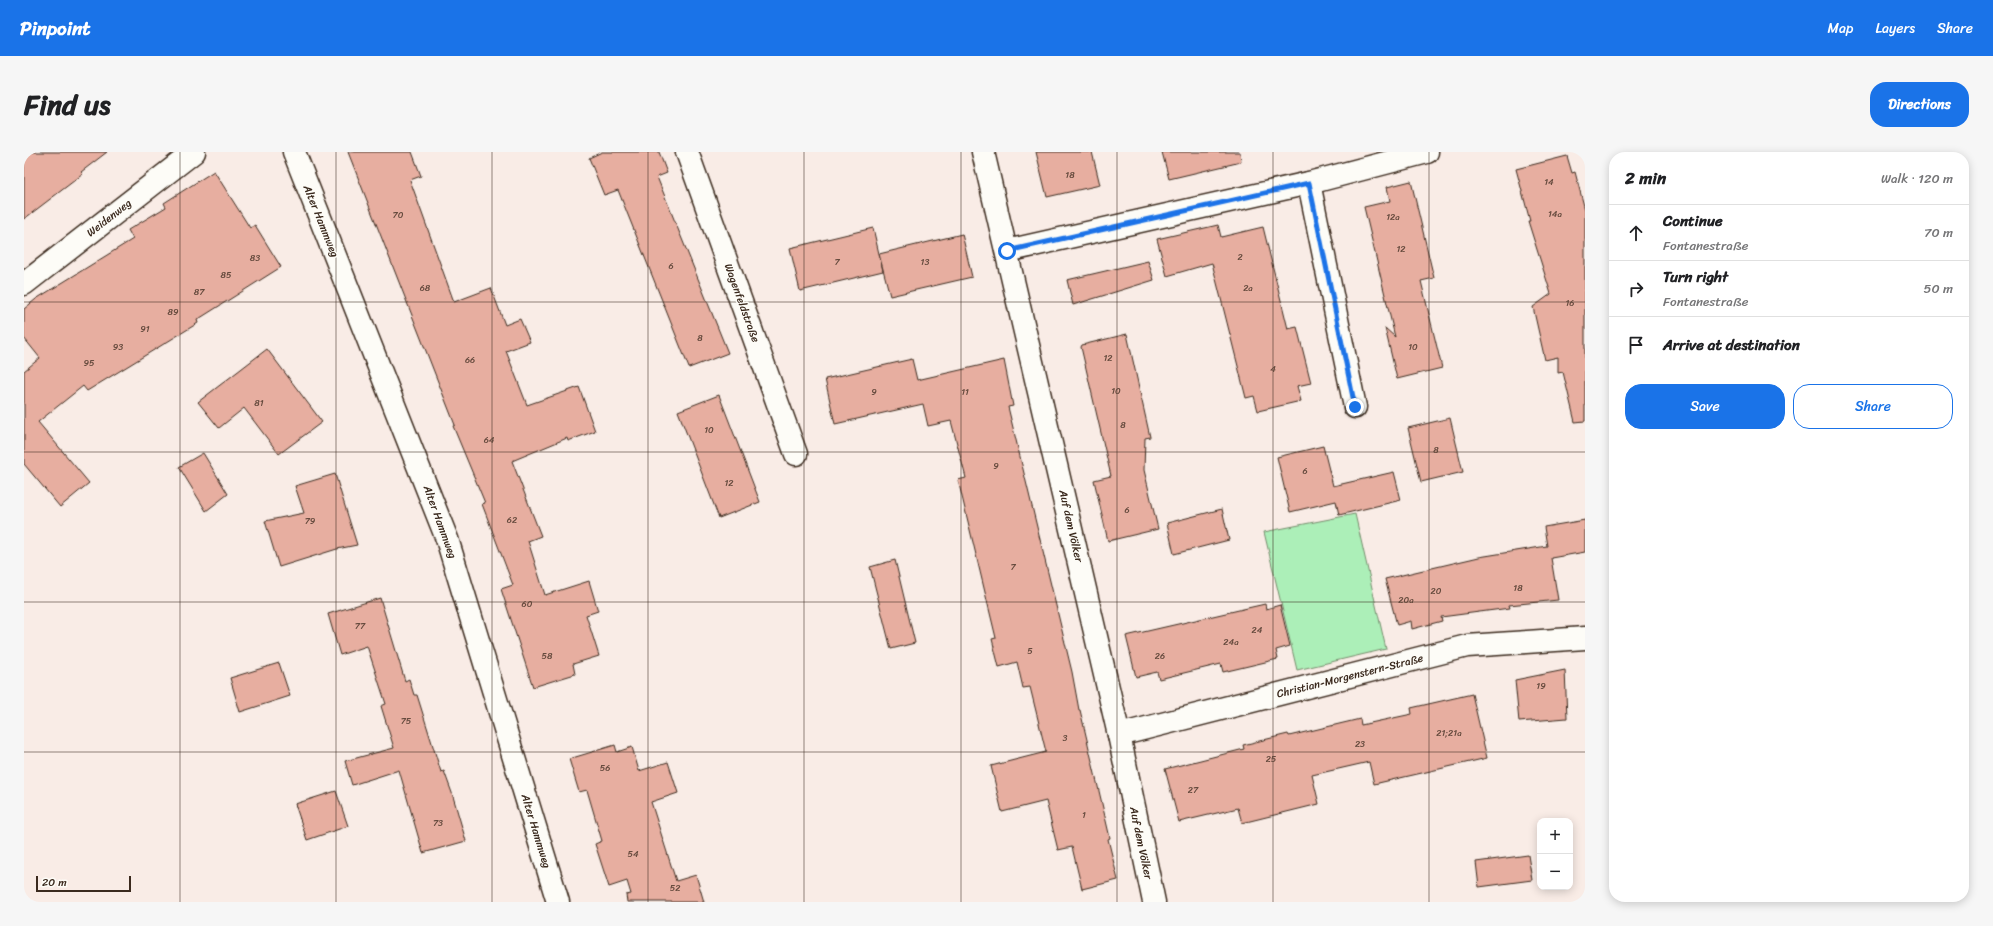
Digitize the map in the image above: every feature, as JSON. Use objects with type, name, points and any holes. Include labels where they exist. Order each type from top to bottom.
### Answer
[{"type":"street","name":"Weidenweg","points":[[24,284],[194,152]]},
{"type":"street","name":"Alter Hammweg","points":[[294,152],[447,539],[558,902]]},
{"type":"street","name":"Wagenfeldstraße","points":[[688,152],[796,454]]},
{"type":"street","name":"Auf dem Völker","points":[[983,152],[1119,735],[1154,902]]},
{"type":"street","points":[[1007,251],[1309,183],[1427,152]]},
{"type":"street","points":[[1309,183],[1355,407]]},
{"type":"street","name":"Christian-Morgenstern-Straße","points":[[1119,735],[1467,646],[1585,638]]},
{"type":"green space","points":[[1355,514],[1386,649],[1297,670],[1264,532]]},
{"type":"building","points":[[24,152],[107,152],[81,172],[83,174],[24,219]]},
{"type":"building","points":[[348,152],[412,152],[421,176],[410,180],[454,302],[491,288],[505,325],[520,319],[530,342],[506,351],[527,405],[579,387],[595,431],[568,441],[567,438],[512,461],[541,536],[528,541],[545,595],[589,581],[598,611],[586,615],[599,656],[573,664],[575,674],[533,687],[501,589],[513,585],[482,504],[485,503],[453,426],[455,425]]},
{"type":"building","points":[[602,152],[659,152],[667,173],[657,177],[728,353],[689,368],[618,190],[604,195],[589,158]]},
{"type":"building","points":[[1036,152],[1092,152],[1100,185],[1047,197]]},
{"type":"building","points":[[1162,152],[1240,152],[1241,162],[1169,179]]},
{"type":"building","points":[[1567,156],[1572,173],[1575,172],[1585,210],[1585,421],[1575,422],[1563,372],[1558,373],[1558,357],[1545,360],[1533,307],[1551,294],[1528,221],[1530,221],[1516,169]]},
{"type":"building","points":[[214,171],[250,228],[255,225],[281,267],[197,320],[198,323],[87,391],[83,386],[38,422],[89,483],[60,507],[24,464],[24,371],[40,358],[24,338],[24,309],[36,299],[133,239],[128,230],[166,207],[164,203]]},
{"type":"building","points":[[1411,181],[1434,278],[1421,281],[1442,368],[1397,379],[1385,328],[1395,337],[1364,207],[1390,201],[1387,187]]},
{"type":"building","points":[[1218,225],[1221,237],[1263,227],[1288,329],[1297,327],[1311,383],[1297,386],[1301,401],[1258,411],[1254,396],[1246,398],[1212,263],[1167,276],[1157,239]]},
{"type":"building","points":[[873,228],[883,271],[800,291],[790,248]]},
{"type":"building","points":[[962,234],[972,277],[890,296],[879,254]]},
{"type":"building","points":[[1148,261],[1154,280],[1073,305],[1067,280]]},
{"type":"building","points":[[1127,334],[1150,437],[1145,438],[1144,470],[1158,529],[1108,541],[1094,480],[1111,476],[1081,347],[1082,345]]},
{"type":"building","points":[[267,349],[322,422],[279,454],[244,408],[219,428],[198,402]]},
{"type":"building","points":[[912,359],[917,380],[1004,360],[1013,406],[1008,407],[1072,672],[1079,710],[1110,838],[1108,839],[1118,880],[1082,889],[1072,847],[1058,850],[1046,801],[1002,812],[991,766],[1046,752],[1030,687],[1023,688],[1017,662],[999,667],[992,639],[996,638],[958,480],[966,478],[951,421],[928,426],[923,404],[835,424],[825,379]]},
{"type":"building","points":[[719,395],[760,502],[719,518],[678,411]]},
{"type":"building","points":[[1450,418],[1463,472],[1421,482],[1408,428]]},
{"type":"building","points":[[1323,446],[1333,486],[1394,472],[1401,500],[1339,515],[1336,501],[1290,512],[1277,457]]},
{"type":"building","points":[[203,453],[228,494],[206,511],[179,467]]},
{"type":"building","points":[[335,474],[357,545],[337,549],[279,567],[265,521],[304,513],[295,486]]},
{"type":"building","points":[[1222,509],[1229,540],[1174,554],[1167,523]]},
{"type":"building","points":[[1585,520],[1585,552],[1551,558],[1558,600],[1509,605],[1510,608],[1441,617],[1442,621],[1412,629],[1411,621],[1397,625],[1385,579],[1479,557],[1547,546],[1544,527]]},
{"type":"building","points":[[895,560],[915,643],[891,649],[870,567]]},
{"type":"building","points":[[380,598],[405,681],[409,679],[414,695],[417,695],[441,772],[444,771],[452,793],[466,841],[423,853],[399,770],[352,785],[345,761],[394,748],[381,706],[386,704],[367,646],[340,655],[328,614]]},
{"type":"building","points":[[1265,604],[1266,609],[1280,605],[1290,646],[1276,650],[1278,659],[1223,672],[1221,664],[1159,679],[1157,672],[1136,677],[1126,636]]},
{"type":"building","points":[[279,663],[290,696],[240,712],[230,678]]},
{"type":"building","points":[[1565,670],[1567,718],[1519,722],[1515,680]]},
{"type":"building","points":[[1472,694],[1487,758],[1374,784],[1369,762],[1312,775],[1319,804],[1242,823],[1238,808],[1179,822],[1165,769],[1244,749],[1243,745],[1288,734],[1289,736],[1360,719],[1361,725],[1412,714],[1411,708]]},
{"type":"building","points":[[615,745],[617,752],[632,747],[639,771],[668,762],[678,793],[651,802],[676,881],[696,875],[704,902],[627,902],[626,895],[631,894],[627,881],[609,887],[595,844],[602,841],[587,790],[579,792],[569,759]]},
{"type":"building","points":[[336,791],[348,826],[307,840],[295,804]]},
{"type":"building","points":[[1528,855],[1532,880],[1479,887],[1476,862]]},
{"type":"route","points":[[1007,251],[1309,183],[1355,407]]}]
